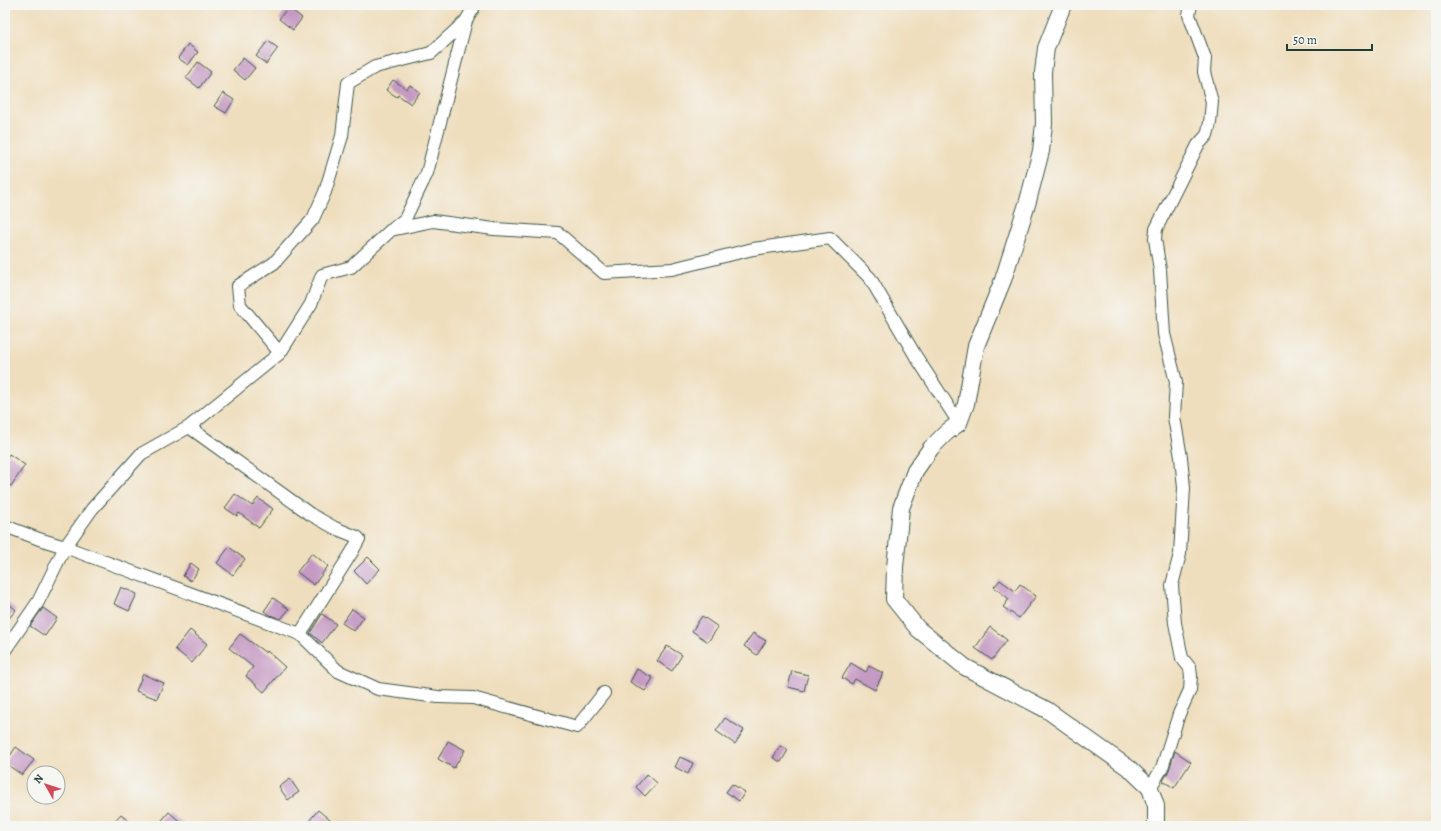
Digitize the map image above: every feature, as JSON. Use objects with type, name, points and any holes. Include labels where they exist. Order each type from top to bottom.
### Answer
[{"type":"street","points":[[5,650],[38,602],[65,546],[92,510],[141,454],[189,427],[280,353],[311,304],[322,275],[351,266],[405,219],[427,173],[466,21],[475,5]]},
{"type":"street","points":[[1063,5],[1046,48],[1043,72],[1044,124],[1041,151],[1028,201],[1003,280],[976,346],[966,404],[959,423],[947,432],[931,448],[915,471],[901,508],[895,567],[894,599],[918,630],[965,667],[1047,710],[1130,769],[1150,788],[1156,806],[1156,826]]},
{"type":"street","points":[[1150,788],[1162,768],[1179,714],[1190,690],[1190,668],[1182,658],[1175,623],[1172,585],[1180,554],[1184,488],[1181,456],[1174,417],[1176,382],[1164,334],[1160,270],[1155,239],[1156,229],[1198,145],[1207,135],[1210,124],[1212,102],[1204,72],[1205,58],[1189,15],[1191,5]]},
{"type":"street","points":[[280,353],[240,305],[238,286],[274,264],[313,219],[326,192],[342,136],[348,83],[375,67],[431,53],[466,21]]},
{"type":"street","points":[[391,230],[434,221],[494,229],[558,233],[604,273],[672,269],[753,249],[830,238],[870,278],[915,355],[959,423]]},
{"type":"street","points":[[189,427],[310,514],[359,539],[300,634]]},
{"type":"street","points":[[5,526],[39,539],[65,546],[300,634],[338,671],[378,689],[438,697],[473,698],[578,726],[604,694]]},
{"type":"building","points":[[288,7],[302,18],[293,30],[279,19]]},
{"type":"building","points":[[268,41],[278,48],[266,64],[256,56]]},
{"type":"building","points":[[188,44],[198,52],[188,65],[178,58]]},
{"type":"building","points":[[243,58],[255,68],[245,80],[233,70]]},
{"type":"building","points":[[198,62],[211,72],[199,88],[186,78]]},
{"type":"building","points":[[393,80],[407,89],[410,85],[420,92],[411,104],[398,95],[397,97],[386,90]]},
{"type":"building","points":[[223,93],[234,100],[226,113],[214,106]]},
{"type":"building","points":[[9,454],[25,465],[11,486],[5,483],[5,460]]},
{"type":"building","points":[[235,494],[252,506],[258,498],[273,509],[259,528],[239,513],[237,516],[225,508]]},
{"type":"building","points":[[229,547],[245,559],[233,575],[217,563]]},
{"type":"building","points":[[312,553],[328,566],[314,585],[297,572]]},
{"type":"building","points":[[368,557],[380,569],[366,584],[354,571]]},
{"type":"building","points":[[191,563],[199,569],[191,581],[183,576]]},
{"type":"building","points":[[1000,580],[1015,591],[1020,584],[1036,596],[1019,618],[1003,607],[1009,599],[994,587]]},
{"type":"building","points":[[121,587],[137,594],[129,611],[114,604]]},
{"type":"building","points":[[273,598],[289,609],[281,619],[264,611]]},
{"type":"building","points":[[5,600],[16,610],[5,623]]},
{"type":"building","points":[[43,608],[57,618],[45,636],[30,626]]},
{"type":"building","points":[[352,609],[364,617],[354,631],[342,623]]},
{"type":"building","points":[[322,614],[336,624],[322,643],[310,633]]},
{"type":"building","points":[[702,616],[718,627],[708,642],[692,631]]},
{"type":"building","points":[[990,627],[1007,640],[992,660],[975,648]]},
{"type":"building","points":[[190,630],[207,644],[192,663],[175,649]]},
{"type":"building","points":[[753,633],[766,641],[757,655],[744,646]]},
{"type":"building","points":[[240,634],[266,653],[267,651],[285,667],[264,692],[246,676],[253,667],[229,648]]},
{"type":"building","points":[[667,646],[682,655],[672,671],[657,661]]},
{"type":"building","points":[[851,663],[866,672],[869,666],[883,673],[875,690],[855,679],[852,684],[842,678]]},
{"type":"building","points":[[637,669],[653,678],[645,691],[630,682]]},
{"type":"building","points":[[792,671],[808,675],[804,691],[788,687]]},
{"type":"building","points":[[143,674],[164,683],[157,699],[136,691]]},
{"type":"building","points":[[725,718],[744,730],[735,744],[716,731]]},
{"type":"building","points":[[448,741],[465,750],[454,768],[438,759]]},
{"type":"building","points":[[780,746],[788,750],[781,762],[773,758]]},
{"type":"building","points":[[16,747],[34,760],[30,765],[26,765],[26,770],[22,775],[5,763]]},
{"type":"building","points":[[1175,751],[1191,762],[1174,788],[1163,781],[1169,770]]},
{"type":"building","points":[[680,757],[693,763],[688,774],[675,767]]},
{"type":"building","points":[[647,774],[657,783],[645,796],[636,787]]},
{"type":"building","points":[[290,779],[299,792],[288,800],[279,787]]},
{"type":"building","points":[[732,784],[745,792],[739,801],[726,792]]},
{"type":"building","points":[[318,810],[331,821],[327,826],[305,826]]},
{"type":"building","points":[[169,812],[185,826],[157,826]]},
{"type":"building","points":[[121,814],[134,826],[110,826]]}]
